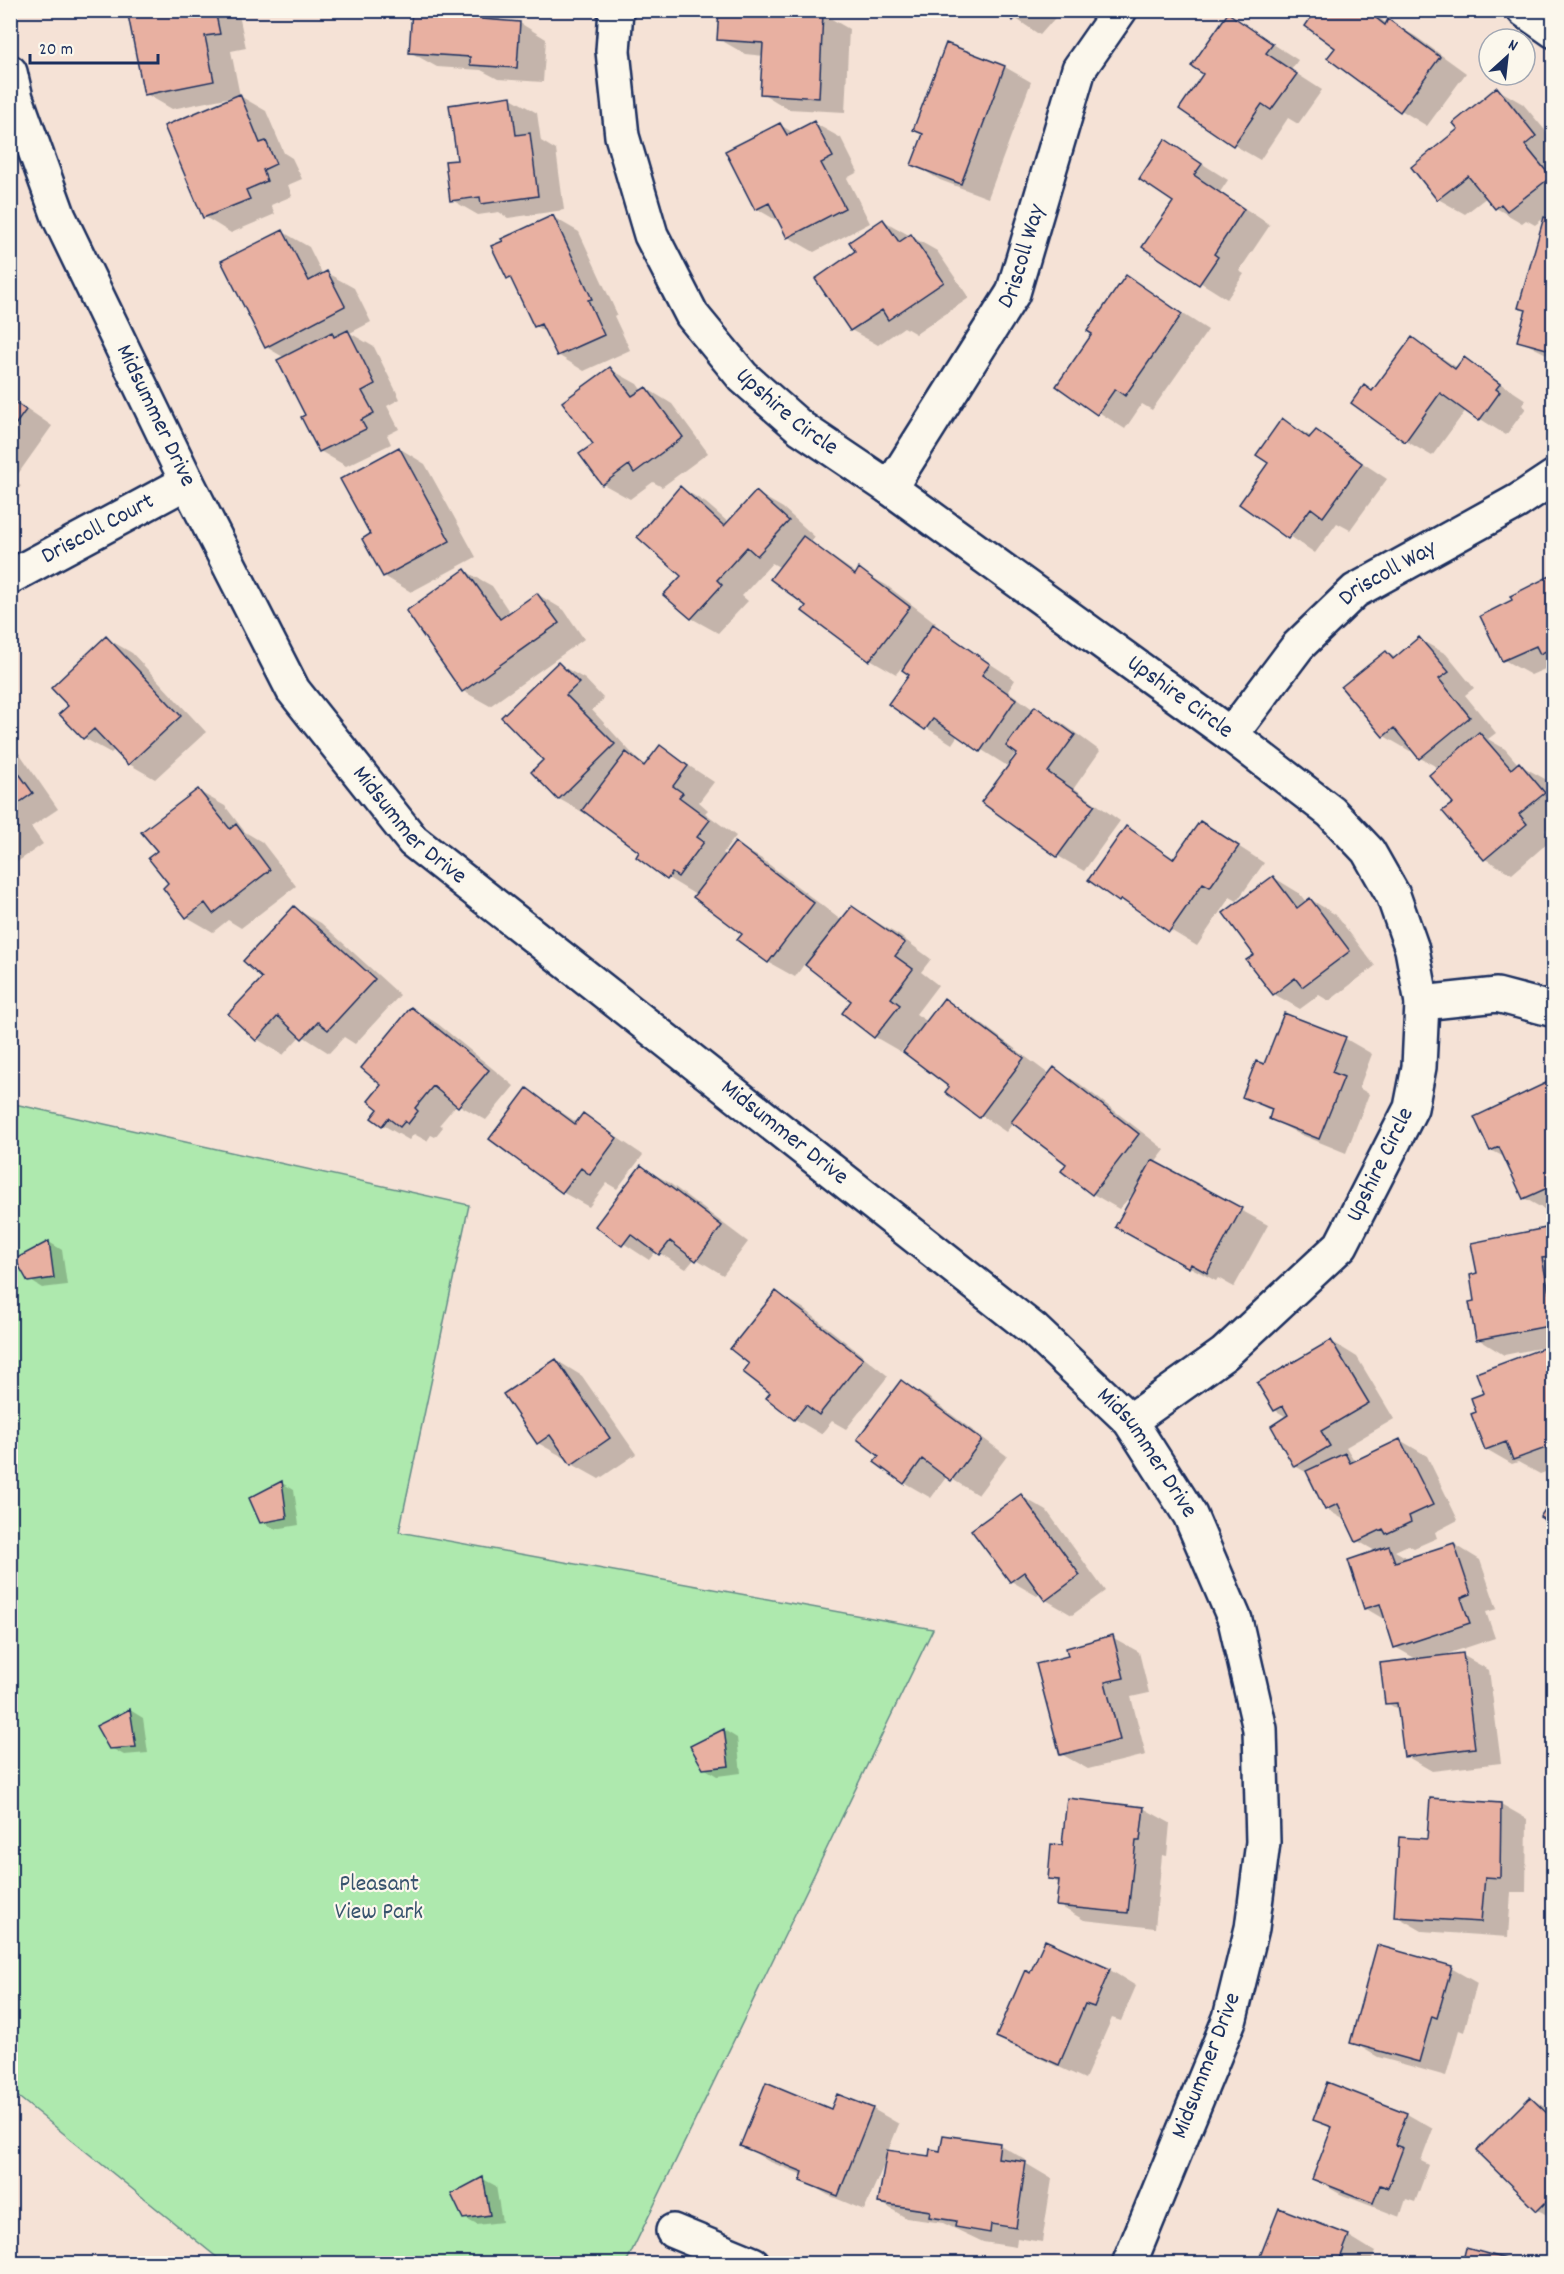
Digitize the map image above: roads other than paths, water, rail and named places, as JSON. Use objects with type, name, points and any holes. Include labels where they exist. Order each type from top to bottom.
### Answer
[{"type":"street","name":"Upshire Circle","points":[[616,10],[613,51],[622,136],[651,235],[692,315],[743,377],[801,428],[890,488],[1231,735],[1331,812],[1368,852],[1396,906],[1412,950],[1422,1003],[1419,1067],[1411,1108],[1341,1245],[1224,1354],[1130,1421]]},
{"type":"street","name":"Driscoll Way","points":[[890,488],[1013,293],[1079,69],[1120,10]]},
{"type":"street","points":[[1524,10],[1554,31]]},
{"type":"street","name":"Midsummer Drive","points":[[10,72],[16,98],[59,217],[187,482],[293,690],[413,841],[1034,1330],[1130,1421],[1190,1515],[1235,1620],[1260,1728],[1263,1842],[1252,1928],[1230,2018],[1129,2264]]},
{"type":"street","name":"Driscoll Way","points":[[1231,735],[1298,646],[1355,591],[1518,501],[1554,477]]},
{"type":"street","name":"Driscoll Court","points":[[10,577],[187,482]]},
{"type":"street","points":[[1422,1003],[1497,995],[1554,1010]]},
{"type":"street","points":[[673,2231],[753,2264]]},
{"type":"park label","name":"Pleasant View Park","points":[[379,1899]]}]
